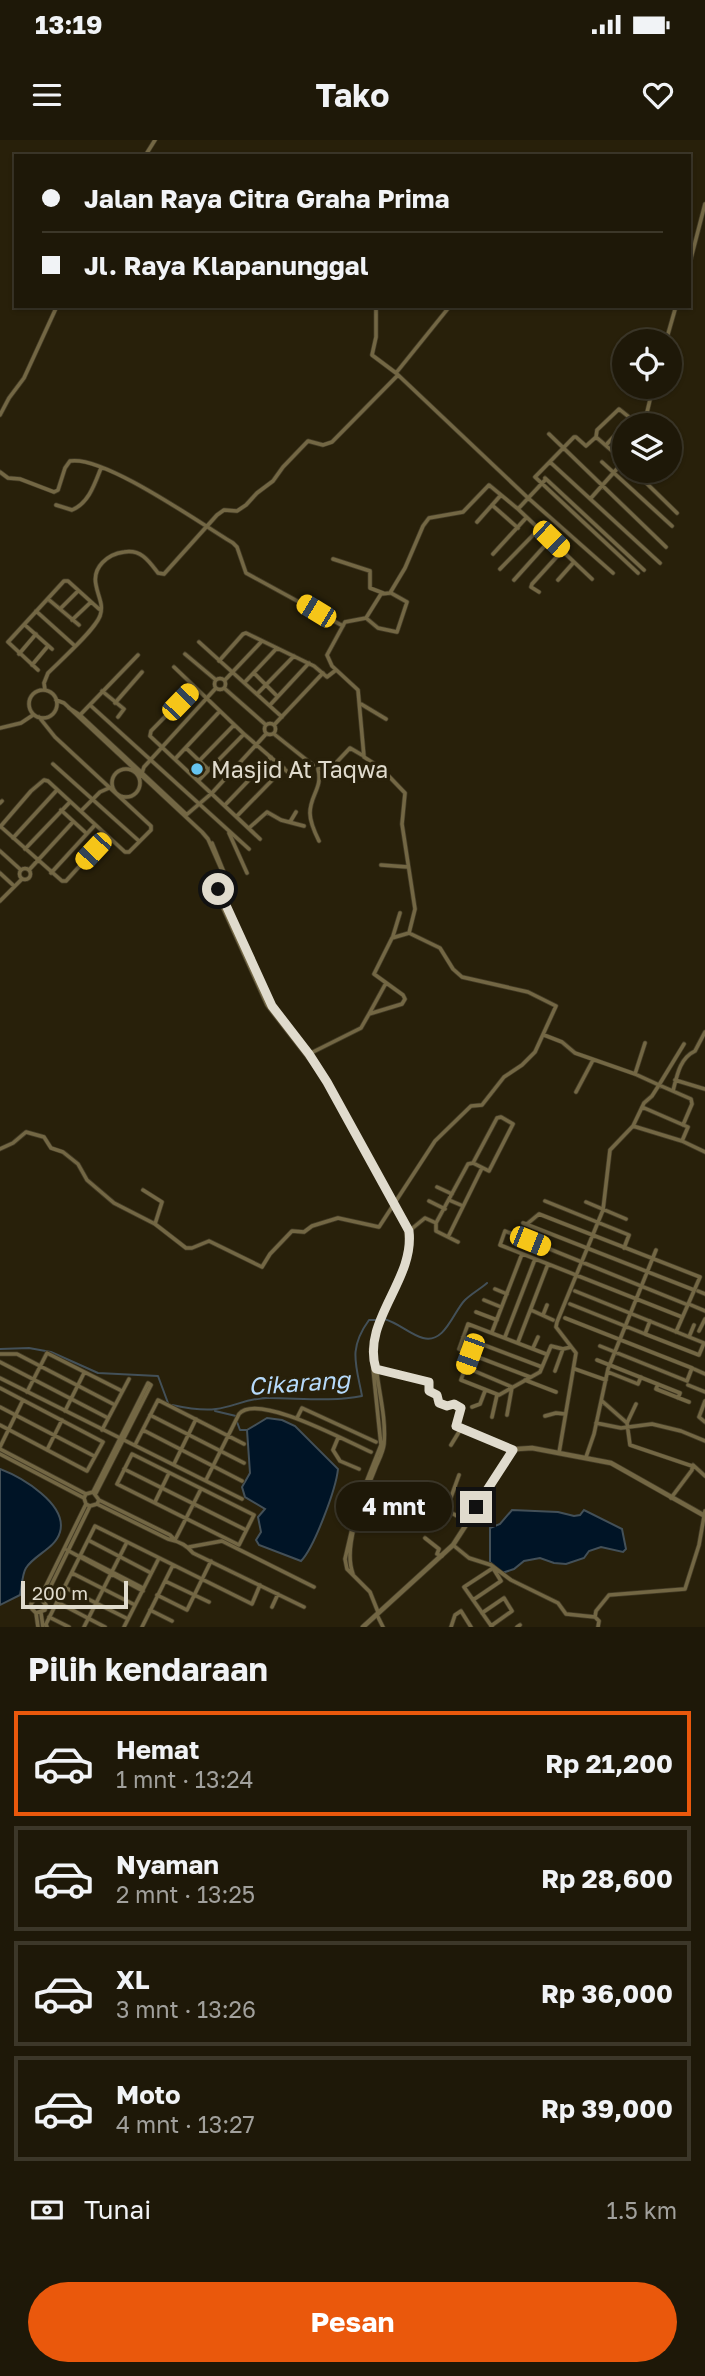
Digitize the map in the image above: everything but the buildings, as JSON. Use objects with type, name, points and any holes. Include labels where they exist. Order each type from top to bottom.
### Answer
[{"type":"street","points":[[691,258],[705,204]]},
{"type":"street","points":[[0,415],[24,378],[56,308]]},
{"type":"street","points":[[376,308],[372,354],[613,573]]},
{"type":"street","points":[[45,690],[44,683],[48,673],[99,619],[102,606],[95,576],[97,569],[107,558],[131,551],[149,560],[158,573],[164,574],[221,512],[237,511],[246,505],[273,481],[308,440],[323,445],[332,442],[397,374],[448,308]]},
{"type":"street","points":[[669,329],[675,308]]},
{"type":"street","points":[[612,414],[586,446],[573,437],[535,477],[638,573]]},
{"type":"street","points":[[549,435],[666,547]]},
{"type":"street","points":[[596,436],[612,450]]},
{"type":"street","points":[[606,445],[612,439]]},
{"type":"street","points":[[0,472],[8,478],[20,479],[54,492],[58,490],[70,461],[101,468],[178,507],[236,546],[246,573],[343,626]]},
{"type":"street","points":[[550,462],[660,563]]},
{"type":"street","points":[[603,463],[612,471]]},
{"type":"street","points":[[56,505],[72,510],[81,505],[91,491],[101,468]]},
{"type":"street","points":[[540,473],[644,570]]},
{"type":"street","points":[[591,498],[612,475]]},
{"type":"street","points":[[518,509],[546,479]]},
{"type":"street","points":[[625,483],[672,526]]},
{"type":"street","points":[[646,483],[677,513]]},
{"type":"street","points":[[390,593],[428,520],[463,512],[489,485],[592,579]]},
{"type":"street","points":[[477,522],[502,495]]},
{"type":"street","points":[[492,505],[518,528]]},
{"type":"street","points":[[493,554],[526,518]]},
{"type":"street","points":[[500,569],[539,529]]},
{"type":"street","points":[[514,580],[551,539]]},
{"type":"street","points":[[539,592],[531,587],[532,584],[562,551]]},
{"type":"street","points":[[333,559],[370,571],[370,588],[390,593],[407,602],[397,632],[378,628],[366,618],[349,620],[327,654],[336,670],[356,688],[360,704],[364,757]]},
{"type":"street","points":[[558,580],[574,562]]},
{"type":"street","points":[[38,670],[8,642],[65,580],[99,609]]},
{"type":"street","points":[[60,609],[79,590]]},
{"type":"street","points":[[366,618],[383,593]]},
{"type":"street","points":[[48,599],[79,625]]},
{"type":"street","points":[[72,620],[92,602]]},
{"type":"street","points":[[36,611],[75,646]]},
{"type":"street","points":[[25,624],[50,647],[32,665]]},
{"type":"street","points":[[19,654],[36,634]]},
{"type":"street","points":[[219,661],[244,634],[309,663],[329,677],[336,670]]},
{"type":"street","points":[[224,688],[225,680],[262,641]]},
{"type":"street","points":[[199,642],[282,717]]},
{"type":"street","points":[[245,682],[277,648]]},
{"type":"street","points":[[186,654],[216,680],[225,680]]},
{"type":"street","points":[[80,715],[138,655]]},
{"type":"street","points":[[257,694],[294,656]]},
{"type":"street","points":[[270,705],[309,663]]},
{"type":"street","points":[[174,667],[290,774]]},
{"type":"street","points":[[116,703],[142,672]]},
{"type":"street","points":[[254,673],[277,696]]},
{"type":"street","points":[[274,734],[274,725],[323,673]]},
{"type":"street","points":[[138,772],[208,698],[216,688],[216,680]]},
{"type":"street","points":[[194,687],[150,732],[150,736],[260,839]]},
{"type":"street","points":[[216,688],[224,688],[266,725],[274,725]]},
{"type":"street","points":[[39,718],[53,714],[56,707],[56,700],[45,690],[36,692],[30,698],[29,707],[34,715],[151,826],[150,830],[126,853],[48,781],[42,781],[0,827],[62,881],[66,881],[107,836]]},
{"type":"street","points":[[102,691],[124,710],[118,717]]},
{"type":"street","points":[[56,700],[62,701],[207,834],[225,872],[221,895],[276,1015],[327,1082],[407,1230],[404,1263],[382,1315],[370,1358],[381,1422]]},
{"type":"street","points":[[360,704],[386,719]]},
{"type":"street","points":[[90,705],[249,849]]},
{"type":"street","points":[[69,708],[80,715],[138,772],[140,782],[136,793],[126,797],[116,794]]},
{"type":"street","points":[[175,760],[220,711]]},
{"type":"street","points":[[0,728],[21,723],[34,715]]},
{"type":"street","points":[[199,761],[234,724]]},
{"type":"street","points":[[185,815],[201,805],[257,745],[266,734],[266,725]]},
{"type":"street","points":[[198,781],[244,734]]},
{"type":"street","points":[[266,734],[274,734],[313,765]]},
{"type":"street","points":[[186,748],[209,770]]},
{"type":"street","points":[[318,841],[310,816],[314,795],[320,784],[318,769],[333,766],[350,748],[355,749],[381,768],[405,793],[402,824],[415,909],[410,933]]},
{"type":"street","points":[[225,805],[271,757]]},
{"type":"street","points":[[52,764],[139,841]]},
{"type":"street","points":[[237,817],[284,768]]},
{"type":"street","points":[[116,794],[112,783],[117,772],[125,769],[138,772]]},
{"type":"street","points":[[81,811],[100,792],[104,783]]},
{"type":"street","points":[[100,792],[109,788]]},
{"type":"street","points":[[13,838],[57,790]]},
{"type":"street","points":[[25,849],[70,802]]},
{"type":"street","points":[[61,810],[86,833]]},
{"type":"street","points":[[191,820],[193,811]]},
{"type":"street","points":[[249,828],[264,812],[304,826]]},
{"type":"street","points":[[290,822],[296,812]]},
{"type":"street","points":[[0,851],[21,870],[29,870],[73,822]]},
{"type":"street","points":[[51,873],[95,824]]},
{"type":"street","points":[[226,828],[247,873]]},
{"type":"street","points":[[381,865],[408,867]]},
{"type":"street","points":[[21,870],[22,879]]},
{"type":"street","points":[[0,901],[22,879],[26,880],[31,876],[29,870]]},
{"type":"street","points":[[0,875],[14,886]]},
{"type":"street","points":[[369,1014],[399,1006],[404,1002],[403,995],[374,974],[393,939],[400,913]]},
{"type":"street","points":[[0,1149],[26,1132],[44,1137],[51,1148],[63,1152],[78,1164],[87,1180],[110,1200],[155,1224],[186,1248],[209,1241],[262,1267],[270,1254],[292,1231],[304,1232],[312,1226],[338,1217],[379,1227],[446,1129],[471,1106],[483,1104],[504,1076],[522,1065],[535,1052],[555,1005],[528,992],[462,977],[453,969],[440,948],[410,933],[393,939]]},
{"type":"street","points":[[309,1056],[361,1028],[386,983]]},
{"type":"street","points":[[673,1091],[681,1064],[695,1051],[705,1032]]},
{"type":"street","points":[[544,1035],[563,1042],[572,1052],[635,1074],[691,1101],[684,1125]]},
{"type":"street","points":[[635,1074],[645,1043]]},
{"type":"street","points":[[559,1453],[576,1353],[556,1325],[599,1223],[610,1150],[633,1126],[642,1107],[684,1044]]},
{"type":"street","points":[[576,1093],[593,1060]]},
{"type":"street","points":[[675,1080],[705,1088]]},
{"type":"street","points":[[642,1107],[689,1128],[682,1141]]},
{"type":"street","points":[[458,1242],[436,1231],[436,1223],[497,1118],[501,1116],[513,1124],[489,1171],[473,1163]]},
{"type":"street","points":[[633,1126],[682,1141],[705,1152]]},
{"type":"street","points":[[448,1237],[482,1168]]},
{"type":"street","points":[[437,1187],[452,1194]]},
{"type":"street","points":[[144,1190],[162,1202],[155,1224]]},
{"type":"street","points":[[429,1200],[444,1209]]},
{"type":"street","points":[[449,1200],[463,1206]]},
{"type":"street","points":[[545,1201],[629,1235],[624,1248]]},
{"type":"street","points":[[586,1202],[626,1219]]},
{"type":"street","points":[[676,1332],[690,1305],[696,1291],[700,1277],[540,1214],[525,1224],[696,1291],[705,1294]]},
{"type":"street","points":[[407,1230],[425,1218],[436,1223]]},
{"type":"street","points":[[682,1317],[500,1245],[505,1231],[705,1311]]},
{"type":"street","points":[[586,1457],[610,1365],[656,1250]]},
{"type":"street","points":[[492,1332],[522,1254]]},
{"type":"street","points":[[505,1337],[536,1259]]},
{"type":"street","points":[[518,1342],[548,1264]]},
{"type":"street","points":[[495,1290],[507,1294]]},
{"type":"street","points":[[570,1304],[699,1356],[704,1343],[575,1291]]},
{"type":"street","points":[[484,1300],[502,1307]]},
{"type":"street","points":[[542,1315],[547,1305]]},
{"type":"street","points":[[530,1310],[553,1320]]},
{"type":"street","points":[[476,1312],[497,1320]]},
{"type":"street","points":[[565,1318],[692,1368],[687,1381],[600,1346]]},
{"type":"street","points":[[699,1331],[705,1319]]},
{"type":"street","points":[[645,1334],[650,1321]]},
{"type":"street","points":[[530,1378],[460,1350],[468,1324],[546,1354]]},
{"type":"street","points":[[689,1337],[694,1325]]},
{"type":"street","points":[[463,1337],[542,1367]]},
{"type":"street","points":[[533,1348],[538,1337]]},
{"type":"street","points":[[374,1342],[373,1356],[384,1446],[361,1501],[349,1562],[353,1574],[370,1592],[383,1627]]},
{"type":"street","points":[[534,1384],[552,1345],[563,1349],[572,1346]]},
{"type":"street","points":[[555,1371],[563,1349]]},
{"type":"street","points":[[576,1353],[585,1352]]},
{"type":"street","points":[[27,1392],[47,1353],[122,1391]]},
{"type":"street","points":[[0,1354],[17,1354],[115,1405]]},
{"type":"street","points":[[470,1354],[461,1380],[498,1395]]},
{"type":"street","points":[[597,1360],[680,1393],[678,1398],[689,1402]]},
{"type":"street","points":[[0,1362],[108,1418]]},
{"type":"street","points":[[465,1367],[512,1387]]},
{"type":"street","points":[[376,1369],[429,1382],[429,1391],[437,1395],[439,1403],[447,1406],[454,1404],[461,1408],[456,1425],[513,1450]]},
{"type":"street","points":[[574,1369],[606,1380]]},
{"type":"street","points":[[694,1369],[705,1374]]},
{"type":"street","points":[[65,1411],[85,1372]]},
{"type":"street","points":[[608,1372],[638,1384],[640,1377]]},
{"type":"street","points":[[492,1418],[498,1395],[538,1374]]},
{"type":"street","points":[[0,1378],[242,1499]]},
{"type":"street","points":[[102,1430],[129,1379]]},
{"type":"street","points":[[525,1380],[556,1392]]},
{"type":"street","points":[[548,1389],[550,1380]]},
{"type":"street","points":[[85,1496],[95,1492],[149,1384]]},
{"type":"street","points":[[688,1385],[705,1392]]},
{"type":"street","points":[[507,1415],[512,1387]]},
{"type":"street","points":[[0,1388],[103,1441],[88,1471],[0,1425]]},
{"type":"street","points":[[472,1407],[480,1404],[486,1390]]},
{"type":"street","points":[[23,1400],[0,1450],[85,1496],[88,1505],[42,1599],[45,1610],[38,1613]]},
{"type":"street","points":[[135,1445],[158,1400],[244,1444]]},
{"type":"street","points":[[601,1401],[627,1425]]},
{"type":"street","points":[[705,1401],[699,1418],[705,1422]]},
{"type":"street","points":[[636,1404],[627,1425],[630,1446],[691,1465],[705,1476]]},
{"type":"street","points":[[0,1407],[95,1456]]},
{"type":"street","points":[[206,1480],[239,1414],[247,1408],[264,1409],[297,1419],[370,1452]]},
{"type":"street","points":[[297,1419],[302,1408],[376,1442]]},
{"type":"street","points":[[545,1416],[565,1414]]},
{"type":"street","points":[[150,1415],[244,1463]]},
{"type":"street","points":[[174,1464],[196,1419]]},
{"type":"street","points":[[47,1450],[62,1420]]},
{"type":"street","points":[[596,1423],[652,1424],[681,1431],[705,1441]]},
{"type":"street","points":[[451,1445],[462,1427]]},
{"type":"street","points":[[143,1430],[242,1480]]},
{"type":"street","points":[[338,1437],[333,1450],[341,1461],[359,1469]]},
{"type":"street","points":[[363,1627],[453,1545],[505,1461],[513,1450],[524,1447],[618,1465],[671,1498],[705,1514],[699,1545],[685,1589],[675,1592],[609,1595],[596,1611],[595,1617]]},
{"type":"street","points":[[132,1454],[254,1515],[239,1545],[117,1484],[124,1469],[132,1454]]},
{"type":"street","points":[[671,1498],[692,1470],[691,1465]]},
{"type":"street","points":[[124,1469],[246,1530]]},
{"type":"street","points":[[155,1503],[170,1473]]},
{"type":"street","points":[[446,1511],[459,1475]]},
{"type":"street","points":[[175,1540],[202,1489]]},
{"type":"street","points":[[95,1492],[98,1502]]},
{"type":"street","points":[[361,1501],[397,1514]]},
{"type":"street","points":[[88,1505],[98,1502],[168,1539],[189,1547],[193,1553],[304,1607]]},
{"type":"street","points":[[432,1502],[467,1521]]},
{"type":"street","points":[[42,1627],[95,1526],[252,1604],[260,1585]]},
{"type":"street","points":[[425,1538],[439,1549],[437,1554],[442,1556]]},
{"type":"street","points":[[88,1540],[151,1573]]},
{"type":"street","points":[[189,1547],[222,1541],[314,1587]]},
{"type":"street","points":[[84,1627],[127,1542]]},
{"type":"street","points":[[453,1545],[469,1558],[491,1565],[511,1580],[558,1603],[566,1614],[595,1617],[599,1620],[598,1627]]},
{"type":"street","points":[[66,1550],[143,1589]]},
{"type":"street","points":[[124,1627],[159,1558]]},
{"type":"street","points":[[157,1595],[187,1610],[211,1561]]},
{"type":"street","points":[[142,1627],[173,1565]]},
{"type":"street","points":[[473,1600],[501,1581],[493,1568],[464,1587],[473,1600],[482,1613],[491,1626],[512,1611],[504,1598],[482,1613]]},
{"type":"street","points":[[72,1573],[135,1605]]},
{"type":"street","points":[[165,1581],[209,1602]]},
{"type":"street","points":[[64,1587],[128,1619]]},
{"type":"street","points":[[272,1607],[278,1594]]},
{"type":"street","points":[[42,1599],[34,1600],[31,1604],[32,1609],[38,1613],[42,1627]]},
{"type":"street","points":[[57,1602],[105,1627]]},
{"type":"street","points":[[150,1610],[172,1621]]},
{"type":"street","points":[[451,1627],[455,1615],[461,1611],[471,1627]]},
{"type":"street","points":[[49,1617],[68,1627]]},
{"type":"water","points":[[267,1418],[282,1420],[295,1426],[338,1469],[324,1518],[301,1561],[259,1545],[256,1540],[261,1532],[258,1517],[265,1509],[245,1497],[242,1487],[250,1473],[247,1430]]},
{"type":"water","points":[[0,1469],[41,1493],[57,1511],[61,1522],[60,1532],[54,1543],[26,1568],[20,1595],[0,1605]]},
{"type":"water","points":[[512,1510],[558,1512],[574,1516],[580,1515],[584,1510],[622,1529],[626,1549],[623,1552],[601,1547],[589,1551],[584,1558],[566,1564],[540,1558],[524,1561],[514,1569],[502,1573],[490,1562],[490,1528],[500,1524]]},
{"type":"waterway","name":"Cikarang","points":[[384,1319],[418,1336],[431,1339],[443,1332],[465,1300],[487,1283]]},
{"type":"waterway","name":"Cikarang","points":[[172,1405],[210,1410],[262,1398],[327,1399],[362,1396],[356,1366],[356,1348],[362,1330],[369,1320],[378,1320]]},
{"type":"waterway","name":"Cikarang","points":[[0,1349],[29,1348],[51,1352],[98,1373],[158,1376],[168,1403]]},
{"type":"waterway","points":[[215,1411],[236,1416]]},
{"type":"waterway","points":[[237,1422],[240,1430],[247,1430]]},
{"type":"place","name":"Masjid At Taqwa","points":[[197,769]]},
{"type":"route","points":[[218,889],[223,885],[220,892],[272,1006],[327,1082],[409,1231],[411,1241],[405,1269],[382,1315],[374,1342],[376,1369],[429,1382],[429,1391],[437,1395],[439,1403],[447,1406],[454,1404],[461,1408],[456,1426],[471,1430],[513,1450],[476,1507]]}]
